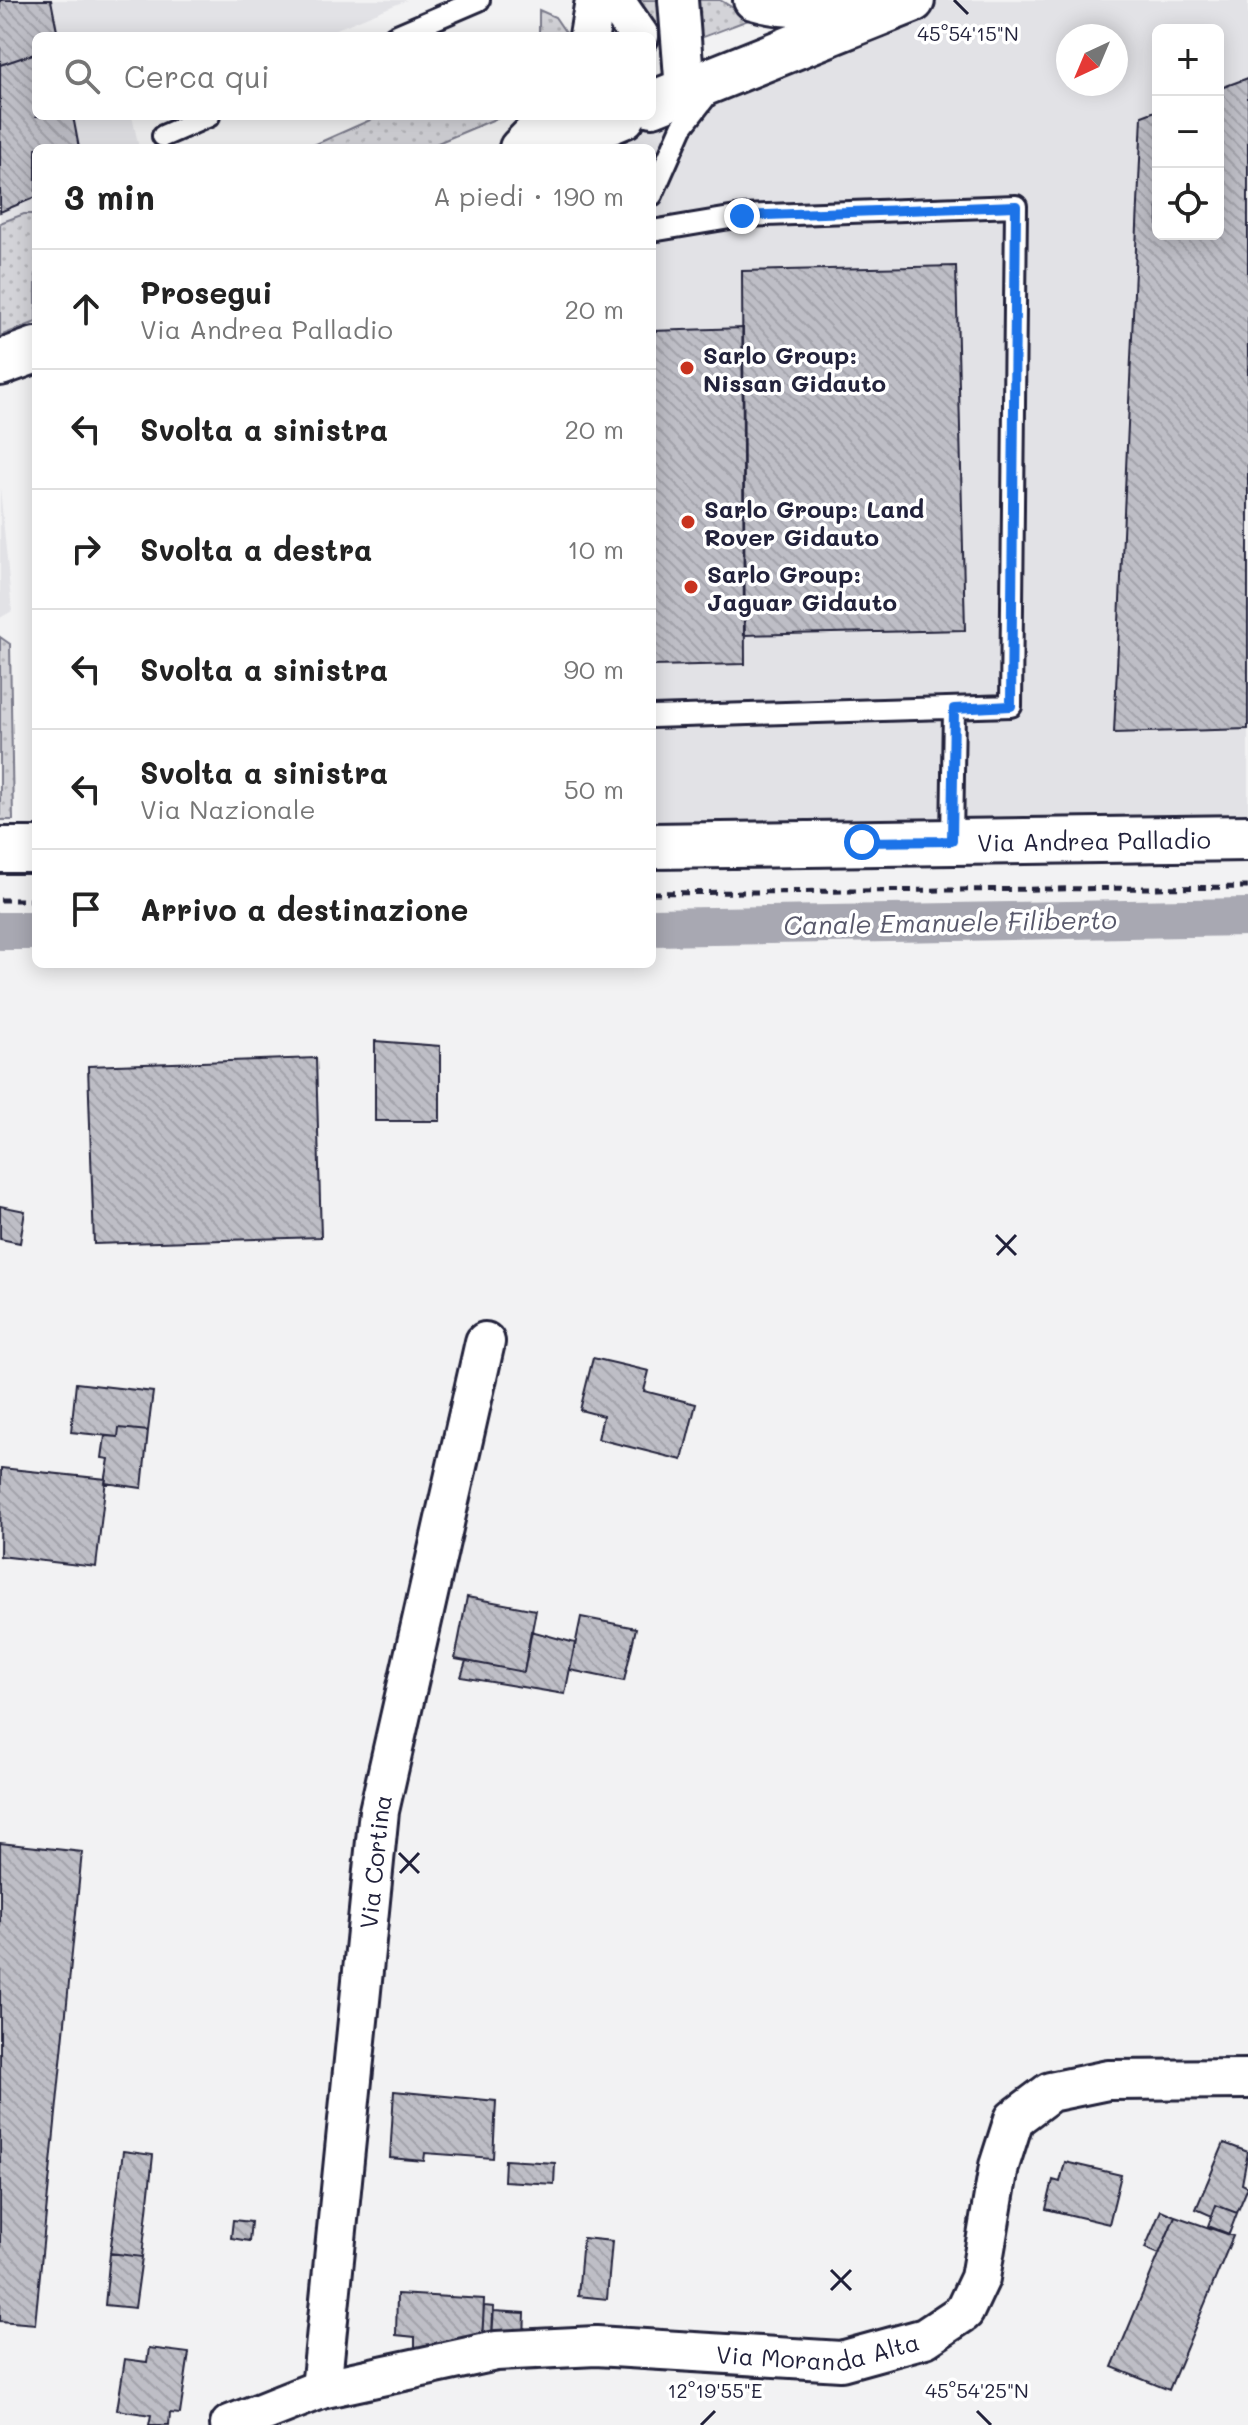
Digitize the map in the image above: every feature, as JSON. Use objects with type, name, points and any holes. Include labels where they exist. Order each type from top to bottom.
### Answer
[{"type":"street","points":[[590,32],[595,0]]},
{"type":"street","points":[[614,0],[636,32]]},
{"type":"street","points":[[678,0],[687,90]]},
{"type":"street","points":[[753,0],[780,8],[806,10],[854,0]]},
{"type":"street","points":[[687,90],[912,0]]},
{"type":"street","points":[[656,55],[687,90]]},
{"type":"street","points":[[523,144],[546,120]]},
{"type":"street","points":[[556,144],[613,120]]},
{"type":"street","points":[[0,363],[32,351]]},
{"type":"street","name":"Via Andrea Palladio","points":[[656,846],[1248,838]]},
{"type":"street","points":[[0,850],[32,850]]},
{"type":"street","name":"Via Cortina","points":[[321,2389],[379,1811],[485,1342]]},
{"type":"street","name":"Via Moranda Alta","points":[[230,2425],[321,2389],[496,2351],[596,2346],[841,2361],[925,2338],[964,2312],[980,2278],[999,2166],[1014,2119],[1050,2092],[1108,2080],[1248,2079]]},
{"type":"lane","points":[[404,32],[479,0]]},
{"type":"lane","points":[[656,186],[682,127],[687,90]]},
{"type":"lane","points":[[163,136],[200,120]]},
{"type":"lane","points":[[656,230],[742,216],[1016,206],[1011,706],[656,717]]},
{"type":"lane","points":[[952,841],[954,709]]},
{"type":"path","points":[[656,893],[1248,887]]},
{"type":"path","points":[[0,900],[32,900]]},
{"type":"shaded area","points":[[0,0],[407,0],[330,32],[32,32],[32,120],[133,120],[138,144],[32,144],[32,324],[0,336]]},
{"type":"shaded area","points":[[632,0],[662,0],[662,37]]},
{"type":"shaded area","points":[[694,0],[720,0],[751,19],[695,40]]},
{"type":"shaded area","points":[[912,0],[1248,0],[1248,838],[656,846],[656,144],[556,144],[615,120],[656,120],[656,104]]},
{"type":"shaded area","points":[[539,10],[555,17],[565,32],[539,32]]},
{"type":"shaded area","points":[[370,120],[492,120],[436,144],[316,144]]},
{"type":"shaded area","points":[[32,214],[32,324],[0,336],[0,223]]},
{"type":"shaded area","points":[[0,488],[12,611],[0,618]]},
{"type":"shaded area","points":[[0,637],[10,644],[13,820],[0,820]]},
{"type":"building","points":[[0,0],[51,0],[57,32],[32,32],[32,54],[0,65]]},
{"type":"building","points":[[32,54],[32,120],[74,120],[78,144],[32,144],[32,199],[0,212],[0,65]]},
{"type":"building","points":[[1248,78],[1248,729],[1114,733],[1142,116],[1152,112],[1152,240],[1224,240],[1224,87]]},
{"type":"building","points":[[956,266],[965,630],[744,635],[742,271]]},
{"type":"building","points":[[743,328],[745,664],[656,666],[656,331]]},
{"type":"building","points":[[375,1041],[440,1046],[440,1121],[375,1121]]},
{"type":"building","points":[[316,1058],[321,1237],[94,1244],[88,1066]]},
{"type":"building","points":[[0,1206],[25,1211],[20,1243],[0,1239]]},
{"type":"building","points":[[593,1358],[649,1371],[644,1391],[696,1404],[682,1460],[598,1439],[603,1416],[580,1410]]},
{"type":"building","points":[[76,1383],[153,1392],[148,1431],[119,1428],[118,1437],[71,1432]]},
{"type":"building","points":[[119,1428],[148,1431],[142,1488],[105,1483],[109,1459],[102,1458],[105,1436],[118,1437]]},
{"type":"building","points":[[1,1468],[106,1479],[96,1567],[0,1556]]},
{"type":"building","points":[[467,1597],[536,1610],[524,1672],[455,1659]]},
{"type":"building","points":[[581,1617],[636,1628],[624,1681],[570,1670]]},
{"type":"building","points":[[531,1631],[575,1643],[565,1694],[461,1677],[466,1661],[524,1672]]},
{"type":"building","points":[[0,1843],[82,1852],[35,2324],[0,2321]]},
{"type":"building","points":[[394,2091],[496,2101],[493,2158],[425,2153],[424,2161],[390,2158]]},
{"type":"building","points":[[1224,2143],[1248,2152],[1242,2184],[1248,2187],[1237,2213],[1216,2205],[1212,2216],[1196,2209]]},
{"type":"building","points":[[123,2151],[153,2155],[142,2257],[110,2253]]},
{"type":"building","points":[[505,2160],[555,2163],[554,2184],[504,2181]]},
{"type":"building","points":[[1065,2162],[1121,2175],[1109,2224],[1046,2209],[1053,2180],[1060,2182]]},
{"type":"building","points":[[1216,2205],[1237,2213],[1229,2234],[1208,2226]]},
{"type":"building","points":[[1161,2210],[1175,2216],[1159,2254],[1145,2248]]},
{"type":"building","points":[[1175,2216],[1233,2236],[1169,2390],[1112,2367]]},
{"type":"building","points":[[233,2220],[251,2222],[249,2241],[231,2238]]},
{"type":"building","points":[[583,2238],[612,2241],[607,2299],[578,2296]]},
{"type":"building","points":[[110,2253],[142,2257],[135,2308],[105,2305]]},
{"type":"building","points":[[397,2294],[484,2299],[482,2346],[452,2349],[415,2347],[415,2337],[396,2335]]},
{"type":"building","points":[[484,2306],[494,2307],[492,2338],[482,2337]]},
{"type":"building","points":[[493,2311],[525,2313],[524,2339],[492,2338]]},
{"type":"building","points":[[149,2348],[189,2353],[180,2414],[170,2413],[169,2425],[149,2425],[151,2415],[117,2410],[125,2359],[147,2362]]},
{"type":"waterway","name":"Canale Emanuele Filiberto","points":[[656,927],[1248,917]]},
{"type":"waterway","name":"Canale Emanuele Filiberto","points":[[0,931],[32,931]]},
{"type":"place","name":"Sarlo Group: Nissan Gidauto","points":[[687,368]]},
{"type":"place","name":"Sarlo Group: Land Rover Gidauto","points":[[688,522]]},
{"type":"place","name":"Sarlo Group: Jaguar Gidauto","points":[[691,587]]},
{"type":"route","points":[[742,216],[1016,206],[1011,706],[954,709],[952,841],[862,842]]}]
